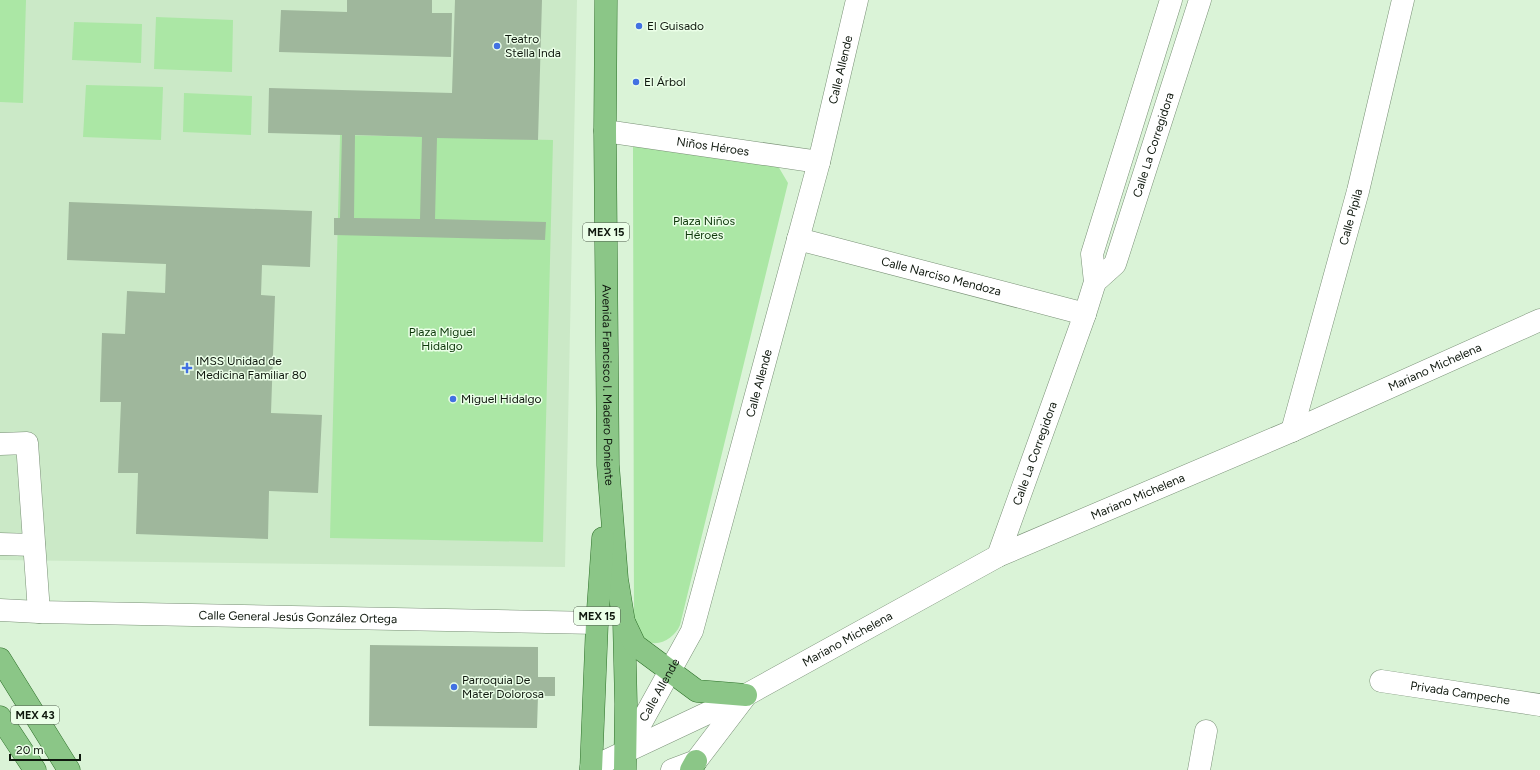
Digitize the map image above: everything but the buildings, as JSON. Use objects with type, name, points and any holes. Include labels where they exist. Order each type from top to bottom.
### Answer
[{"type":"main road","name":"Avenida Francisco I. Madero Poniente","points":[[606,0],[605,131],[608,465],[617,579],[624,622],[626,704],[625,761]]},
{"type":"main road","name":"MEX 15","points":[[591,769],[597,623],[608,465]]},
{"type":"main road","points":[[624,622],[635,645],[669,672],[697,691],[746,695]]},
{"type":"main road","name":"MEX 43","points":[[0,659],[69,770]]},
{"type":"main road","name":"MEX 43","points":[[0,717],[35,770]]},
{"type":"street","name":"Calle Allende","points":[[625,761],[669,672],[692,631],[819,162],[857,0]]},
{"type":"street","name":"Calle La Corregidora","points":[[998,556],[1085,314],[1095,282],[1092,254],[1170,0]]},
{"type":"street","name":"Calle La Corregidora","points":[[1095,282],[1115,264],[1200,0]]},
{"type":"street","name":"Calle Pípila","points":[[1292,432],[1358,190],[1403,0]]},
{"type":"street","name":"Niños Héroes","points":[[605,131],[819,162]]},
{"type":"street","name":"Calle Narciso Mendoza","points":[[798,239],[1085,314]]},
{"type":"street","name":"Mariano Michelena","points":[[591,769],[625,761],[998,556],[1292,432],[1540,320]]},
{"type":"street","points":[[0,444],[27,443],[39,612]]},
{"type":"street","points":[[0,544],[34,545]]},
{"type":"street","name":"Calle General Jesús González Ortega","points":[[0,610],[597,623]]},
{"type":"street","name":"Privada Campeche","points":[[1381,681],[1540,705]]},
{"type":"street","name":"Mariano Michelena","points":[[672,770],[693,765],[746,695]]},
{"type":"street","points":[[1199,770],[1206,730]]},
{"type":"shaded area","points":[[0,0],[577,0],[565,567],[0,560]]},
{"type":"green space","points":[[0,0],[26,0],[23,103],[0,102]]},
{"type":"green space","points":[[156,17],[233,20],[232,72],[154,69]]},
{"type":"green space","points":[[74,22],[142,24],[141,63],[72,60]]},
{"type":"green space","points":[[86,85],[163,87],[161,140],[83,137]]},
{"type":"green space","points":[[184,93],[252,96],[251,135],[183,132]]},
{"type":"green space","name":"Plaza Miguel Hidalgo","points":[[340,135],[553,140],[543,542],[330,538]]},
{"type":"green space","name":"Plaza Niños Héroes","points":[[633,146],[778,166],[788,183],[680,625],[668,639],[657,643],[651,643],[640,636],[634,624]]},
{"type":"place","name":"El Guisado","points":[[639,26]]},
{"type":"place","name":"Teatro Stella Inda","points":[[497,46]]},
{"type":"place","name":"El Árbol","points":[[636,82]]},
{"type":"place","name":"IMSS Unidad de Medicina Familiar 80","points":[[187,368]]},
{"type":"place","name":"Miguel Hidalgo","points":[[453,399]]},
{"type":"place","name":"Parroquia De Mater Dolorosa","points":[[454,687]]}]
